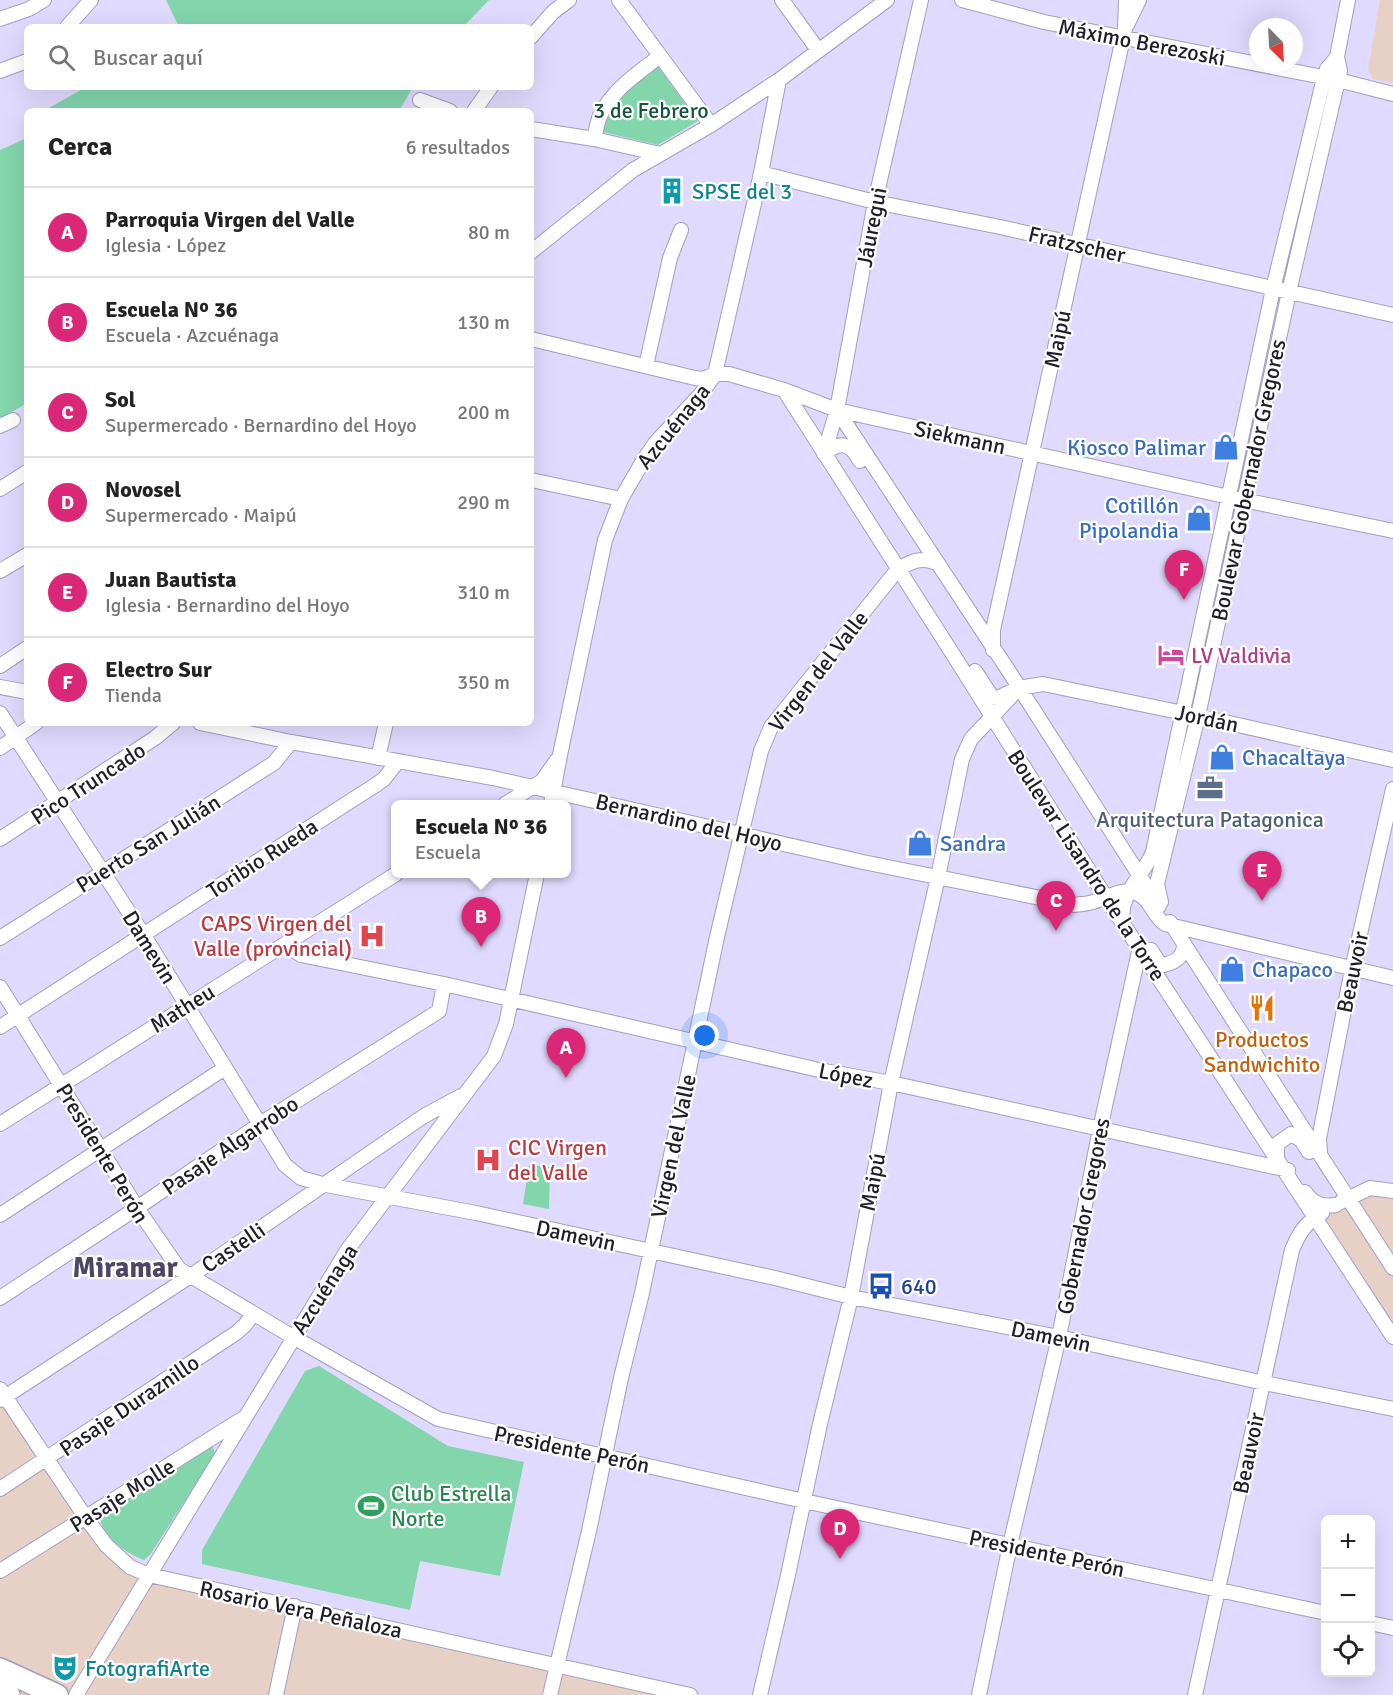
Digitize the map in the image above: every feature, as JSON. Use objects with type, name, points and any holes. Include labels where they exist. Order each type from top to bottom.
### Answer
[{"type":"highway","points":[[2,1676],[9,1695]]},
{"type":"highway","points":[[2,1676],[57,1695]]},
{"type":"street","points":[[0,19],[29,9],[44,0]]},
{"type":"street","points":[[70,24],[91,0]]},
{"type":"street","points":[[534,34],[553,12],[569,0]]},
{"type":"street","points":[[619,0],[711,125]]},
{"type":"street","points":[[782,0],[818,50]]},
{"type":"street","points":[[534,250],[623,177],[711,125],[779,80],[887,0]]},
{"type":"street","name":"Jáuregui","points":[[824,454],[837,410],[875,202],[921,0]]},
{"type":"street","name":"Máximo Berezoski","points":[[962,0],[1044,22],[1124,33],[1393,94]]},
{"type":"street","name":"Maipú","points":[[993,650],[993,630],[1124,33],[1126,0]]},
{"type":"street","name":"Maipú","points":[[1124,33],[1139,0]]},
{"type":"street","points":[[1331,79],[1340,71],[1337,57],[1347,0]]},
{"type":"street","points":[[594,139],[600,116],[614,95],[632,77],[660,56]]},
{"type":"street","points":[[0,71],[24,62]]},
{"type":"street","name":"Boulevar Gobernador Gregores","points":[[1129,892],[1150,861],[1153,852],[1273,289],[1331,79]]},
{"type":"street","name":"Boulevar Gobernador Gregores","points":[[1169,921],[1157,884],[1198,716],[1289,292],[1331,79]]},
{"type":"street","name":"Azcuénaga","points":[[553,798],[605,540],[621,499],[656,442],[701,394],[715,374],[761,173],[779,80]]},
{"type":"street","points":[[476,108],[489,90]]},
{"type":"street","points":[[420,99],[442,108]]},
{"type":"street","points":[[534,129],[594,139],[660,154]]},
{"type":"street","name":"Fratzscher","points":[[761,173],[875,202],[1078,244],[1393,315]]},
{"type":"street","points":[[646,366],[670,258],[681,230]]},
{"type":"street","name":"Siekmann","points":[[534,340],[695,378],[703,379],[715,374],[729,374],[784,390],[837,410],[1393,531]]},
{"type":"street","name":"Boulevar Lisandro de la Torre","points":[[784,390],[1105,896],[1393,1337]]},
{"type":"street","name":"Boulevar Lisandro de la Torre","points":[[837,410],[1393,1268]]},
{"type":"street","points":[[824,454],[833,447],[848,446],[855,451],[872,479],[894,497]]},
{"type":"street","points":[[0,489],[24,474]]},
{"type":"street","points":[[534,481],[621,499]]},
{"type":"street","points":[[0,572],[24,557]]},
{"type":"street","points":[[898,569],[917,559],[928,559],[936,563]]},
{"type":"street","name":"Virgen del Valle","points":[[550,1695],[589,1531],[695,1041],[761,752],[771,727],[898,569]]},
{"type":"street","points":[[0,666],[24,650]]},
{"type":"street","name":"Jordán","points":[[954,656],[970,665],[992,697],[997,698],[1019,688],[1043,684],[1181,712],[1393,760]]},
{"type":"street","points":[[0,687],[24,691]]},
{"type":"street","name":"Maipú","points":[[760,1695],[820,1424],[851,1297],[891,1083],[964,751],[970,739],[1019,688]]},
{"type":"street","name":"Damevin","points":[[0,713],[59,802],[285,1165],[301,1178],[650,1251],[851,1297],[1059,1337],[1393,1409]]},
{"type":"street","points":[[0,748],[32,726]]},
{"type":"street","name":"Pico Truncado","points":[[0,839],[155,738],[169,726]]},
{"type":"street","name":"Bernardino del Hoyo","points":[[214,726],[533,787],[553,798]]},
{"type":"street","points":[[378,758],[386,726]]},
{"type":"street","name":"Puerto San Julián","points":[[0,938],[274,763],[291,742]]},
{"type":"street","points":[[512,800],[533,787],[549,773],[560,755]]},
{"type":"street","name":"Toribio Rueda","points":[[0,1027],[377,784],[398,761]]},
{"type":"street","name":"Beauvoir","points":[[1321,1155],[1319,1139],[1352,969],[1393,789]]},
{"type":"street","name":"Bernardino del Hoyo","points":[[571,801],[741,833],[1075,905],[1090,903],[1115,892],[1129,892]]},
{"type":"street","name":"Matheu","points":[[0,1124],[391,876]]},
{"type":"street","name":"Azcuénaga","points":[[76,1695],[348,1249],[497,1048],[506,1024],[536,878]]},
{"type":"street","points":[[1184,944],[1184,951],[1179,958],[1164,965],[1159,963],[1139,932],[1123,922],[1122,915],[1129,892],[1143,897],[1160,921],[1169,921],[1393,978]]},
{"type":"street","name":"López","points":[[285,944],[301,955],[444,984],[819,1070],[891,1083],[1285,1170]]},
{"type":"street","name":"Gobernador Gregores","points":[[979,1695],[1010,1545],[1059,1337],[1100,1129],[1140,947]]},
{"type":"street","name":"Pasaje Algarrobo","points":[[0,1298],[260,1124],[439,1011],[444,984]]},
{"type":"street","name":"Presidente Perón","points":[[0,987],[136,1208],[178,1269],[438,1419],[804,1501],[1321,1612]]},
{"type":"street","points":[[0,1215],[225,1068]]},
{"type":"street","name":"Castelli","points":[[2,1395],[189,1277],[424,1116],[465,1093]]},
{"type":"street","points":[[1277,1157],[1277,1144],[1291,1134],[1295,1135],[1305,1145],[1321,1171],[1342,1188],[1393,1191]]},
{"type":"street","points":[[1285,1170],[1295,1175],[1314,1203],[1336,1205]]},
{"type":"street","points":[[1315,1217],[1336,1205],[1342,1188]]},
{"type":"street","name":"Beauvoir","points":[[1195,1695],[1293,1250],[1304,1227],[1315,1217]]},
{"type":"street","name":"Pasaje Duraznillo","points":[[0,1489],[236,1333],[246,1325],[253,1314]]},
{"type":"street","name":"Rosario Vera Peñaloza","points":[[2,1395],[86,1518],[118,1558],[130,1567],[149,1575],[690,1695]]},
{"type":"street","name":"Pasaje Molle","points":[[0,1571],[244,1417]]},
{"type":"street","points":[[276,1695],[295,1606]]},
{"type":"street","points":[[1375,1624],[1393,1628]]},
{"type":"shaded area","points":[[1380,0],[1393,0],[1393,83],[1373,79],[1368,70]]},
{"type":"shaded area","points":[[1393,1191],[1393,1337],[1315,1217],[1349,1197]]},
{"type":"shaded area","points":[[0,1389],[130,1567],[690,1695],[9,1695],[0,1691]]},
{"type":"green space","points":[[166,0],[489,0],[466,24],[178,24]]},
{"type":"green space","name":"3 de Febrero","points":[[657,65],[698,121],[658,145],[603,132],[617,101]]},
{"type":"green space","points":[[81,90],[411,90],[401,108],[49,108]]},
{"type":"green space","points":[[24,139],[24,405],[0,419],[0,150]]},
{"type":"green space","points":[[529,1165],[550,1167],[549,1209],[523,1204]]},
{"type":"green space","name":"Club Estrella Norte","points":[[319,1366],[448,1446],[524,1462],[500,1576],[420,1561],[410,1610],[202,1564],[202,1550],[305,1371]]},
{"type":"green space","points":[[206,1447],[213,1447],[215,1454],[150,1555],[144,1560],[131,1554],[111,1538],[100,1518],[106,1512]]},
{"type":"place","name":"SPSE del 3","points":[[672,191]]},
{"type":"place","name":"Kiosco Palimar","points":[[1226,447]]},
{"type":"place","name":"Cotillón Pipolandia","points":[[1199,518]]},
{"type":"place","name":"Electro Sur","points":[[1184,600]]},
{"type":"place","name":"LV Valdivia","points":[[1171,655]]},
{"type":"place","name":"Chacaltaya","points":[[1222,757]]},
{"type":"place","name":"Arquitectura Patagonica","points":[[1210,788]]},
{"type":"place","name":"Sandra","points":[[920,843]]},
{"type":"place","name":"Juan Bautista","points":[[1262,901]]},
{"type":"place","name":"Sol","points":[[1056,931]]},
{"type":"place","name":"CAPS Virgen del Valle (provincial)","points":[[372,936]]},
{"type":"place","name":"Escuela Nº 36","points":[[481,947]]},
{"type":"place","name":"Chapaco","points":[[1232,969]]},
{"type":"place","name":"Productos Sandwichito","points":[[1262,1008]]},
{"type":"place","name":"Parroquia Virgen del Valle","points":[[566,1078]]},
{"type":"place","name":"CIC Virgen del Valle","points":[[488,1160]]},
{"type":"place","name":"640","points":[[881,1286]]},
{"type":"place","name":"Club Estrella Norte","points":[[371,1506]]},
{"type":"place","name":"Novosel","points":[[840,1559]]},
{"type":"place","name":"FotografiArte","points":[[65,1668]]},
{"type":"district","name":"Miramar","points":[[125,1267]]}]
